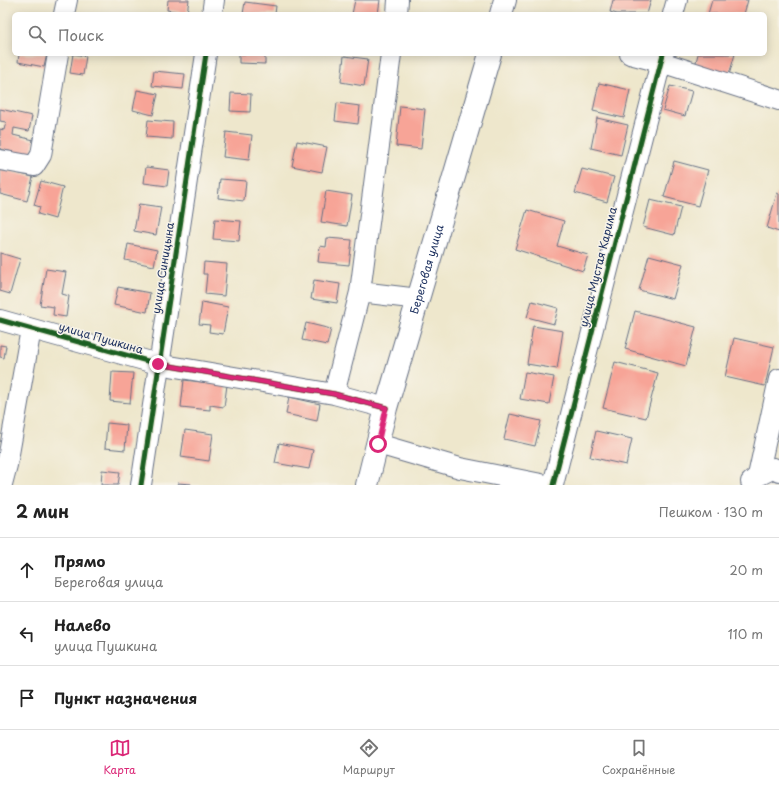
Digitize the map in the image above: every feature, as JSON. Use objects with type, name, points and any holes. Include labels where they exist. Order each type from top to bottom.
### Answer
[{"type":"main road","points":[[502,12],[505,0]]},
{"type":"main road","name":"Береговая улица","points":[[367,485],[386,408],[489,56]]},
{"type":"street","points":[[64,12],[67,0]]},
{"type":"street","points":[[212,12],[214,0]]},
{"type":"street","points":[[397,12],[398,0]]},
{"type":"street","points":[[674,12],[677,0]]},
{"type":"street","points":[[0,160],[34,166],[41,155],[58,56]]},
{"type":"street","name":"улица Синицына","points":[[141,485],[158,364],[206,56]]},
{"type":"street","points":[[334,394],[360,292],[391,56]]},
{"type":"street","points":[[646,56],[662,58],[779,100]]},
{"type":"street","name":"улица Мустая Карима","points":[[553,485],[662,58]]},
{"type":"street","points":[[360,292],[419,299]]},
{"type":"street","name":"улица Пушкина","points":[[0,320],[158,364],[334,394],[386,408]]},
{"type":"street","points":[[0,484],[2,484],[7,465],[32,329]]},
{"type":"street","points":[[753,480],[779,379]]},
{"type":"street","points":[[378,444],[460,468],[546,485]]},
{"type":"street","points":[[753,480],[774,468],[779,471]]},
{"type":"building","points":[[168,0],[189,0],[187,12],[167,10]]},
{"type":"building","points":[[355,0],[380,0],[378,12],[352,12]]},
{"type":"building","points":[[613,0],[651,0],[648,12],[610,12]]},
{"type":"building","points":[[712,0],[748,0],[745,12],[709,12]]},
{"type":"building","points":[[245,2],[276,6],[275,12],[243,12]]},
{"type":"building","points":[[19,56],[47,56],[44,67],[18,62]]},
{"type":"building","points":[[73,56],[86,56],[83,75],[70,73]]},
{"type":"building","points":[[239,56],[265,56],[265,64],[239,63]]},
{"type":"building","points":[[344,56],[368,59],[364,86],[341,82]]},
{"type":"building","points":[[698,56],[734,56],[729,75],[695,66]]},
{"type":"building","points":[[154,71],[185,74],[183,89],[152,86]]},
{"type":"building","points":[[599,83],[630,90],[624,118],[593,111]]},
{"type":"building","points":[[670,86],[692,91],[685,116],[663,110]]},
{"type":"building","points":[[137,90],[158,94],[153,115],[133,110]]},
{"type":"building","points":[[231,93],[251,94],[250,112],[230,111]]},
{"type":"building","points":[[337,103],[360,106],[358,124],[335,121]]},
{"type":"building","points":[[400,106],[425,109],[421,149],[396,146]]},
{"type":"building","points":[[0,109],[32,116],[29,131],[14,128],[13,135],[34,140],[31,156],[0,149],[0,129],[4,130],[6,122],[0,121]]},
{"type":"building","points":[[597,118],[628,125],[621,155],[591,148]]},
{"type":"building","points":[[148,120],[173,122],[172,139],[146,137]]},
{"type":"building","points":[[226,132],[252,135],[249,160],[223,157]]},
{"type":"building","points":[[297,141],[327,147],[322,172],[292,166]]},
{"type":"building","points":[[674,161],[708,170],[698,206],[664,197]]},
{"type":"building","points":[[146,167],[169,170],[167,186],[144,183]]},
{"type":"building","points":[[0,169],[33,177],[27,201],[0,194]]},
{"type":"building","points":[[582,169],[614,177],[607,202],[575,193]]},
{"type":"building","points":[[220,179],[246,181],[244,201],[218,198]]},
{"type":"building","points":[[41,181],[63,187],[55,219],[38,214],[40,207],[34,205]]},
{"type":"building","points":[[326,191],[352,195],[347,226],[321,222]]},
{"type":"building","points":[[777,193],[779,194],[779,232],[767,228]]},
{"type":"building","points":[[650,200],[681,207],[674,235],[643,227]]},
{"type":"building","points":[[139,204],[161,207],[156,235],[134,231]]},
{"type":"building","points":[[527,210],[564,221],[557,246],[588,255],[583,271],[515,249]]},
{"type":"building","points":[[215,219],[241,221],[239,241],[213,239]]},
{"type":"building","points":[[327,238],[352,240],[349,265],[318,262],[320,246],[326,247]]},
{"type":"building","points":[[128,244],[157,250],[154,266],[125,260]]},
{"type":"building","points":[[0,253],[20,259],[10,294],[0,291]]},
{"type":"building","points":[[649,255],[683,264],[673,299],[639,290]]},
{"type":"building","points":[[204,262],[227,264],[224,296],[205,294],[207,274],[203,274]]},
{"type":"building","points":[[46,269],[66,272],[62,294],[69,296],[66,317],[53,315],[54,307],[40,305]]},
{"type":"building","points":[[314,280],[340,284],[337,303],[311,299]]},
{"type":"building","points":[[118,287],[150,293],[147,312],[114,305]]},
{"type":"building","points":[[532,301],[558,308],[554,324],[527,317]]},
{"type":"building","points":[[202,302],[228,307],[223,334],[209,332],[210,325],[199,324]]},
{"type":"building","points":[[635,311],[696,327],[686,366],[625,349]]},
{"type":"building","points":[[306,323],[331,329],[327,345],[302,340]]},
{"type":"building","points":[[533,326],[563,331],[557,369],[527,364]]},
{"type":"building","points":[[734,338],[774,347],[765,386],[725,377]]},
{"type":"building","points":[[0,345],[6,346],[4,358],[0,357]]},
{"type":"building","points":[[615,362],[658,373],[646,418],[603,408]]},
{"type":"building","points":[[112,372],[133,373],[130,403],[110,401]]},
{"type":"building","points":[[525,372],[554,377],[549,404],[520,399]]},
{"type":"building","points":[[184,380],[227,385],[224,407],[210,405],[210,410],[181,407]]},
{"type":"building","points":[[289,397],[320,404],[317,421],[286,414]]},
{"type":"building","points":[[510,414],[541,421],[535,446],[504,439]]},
{"type":"building","points":[[107,423],[127,425],[125,450],[105,448]]},
{"type":"building","points":[[185,430],[213,434],[209,461],[181,457]]},
{"type":"building","points":[[596,431],[632,439],[626,465],[590,457]]},
{"type":"building","points":[[279,443],[313,450],[309,469],[275,463]]},
{"type":"building","points":[[102,470],[120,472],[118,485],[101,485]]},
{"type":"building","points":[[178,483],[191,484],[191,485],[178,485]]},
{"type":"cycle path","points":[[141,485],[206,56]]},
{"type":"cycle path","points":[[553,485],[662,56]]},
{"type":"cycle path","points":[[0,320],[158,364],[334,394],[386,408]]},
{"type":"route","points":[[158,364],[334,394],[386,408],[378,444]]}]
